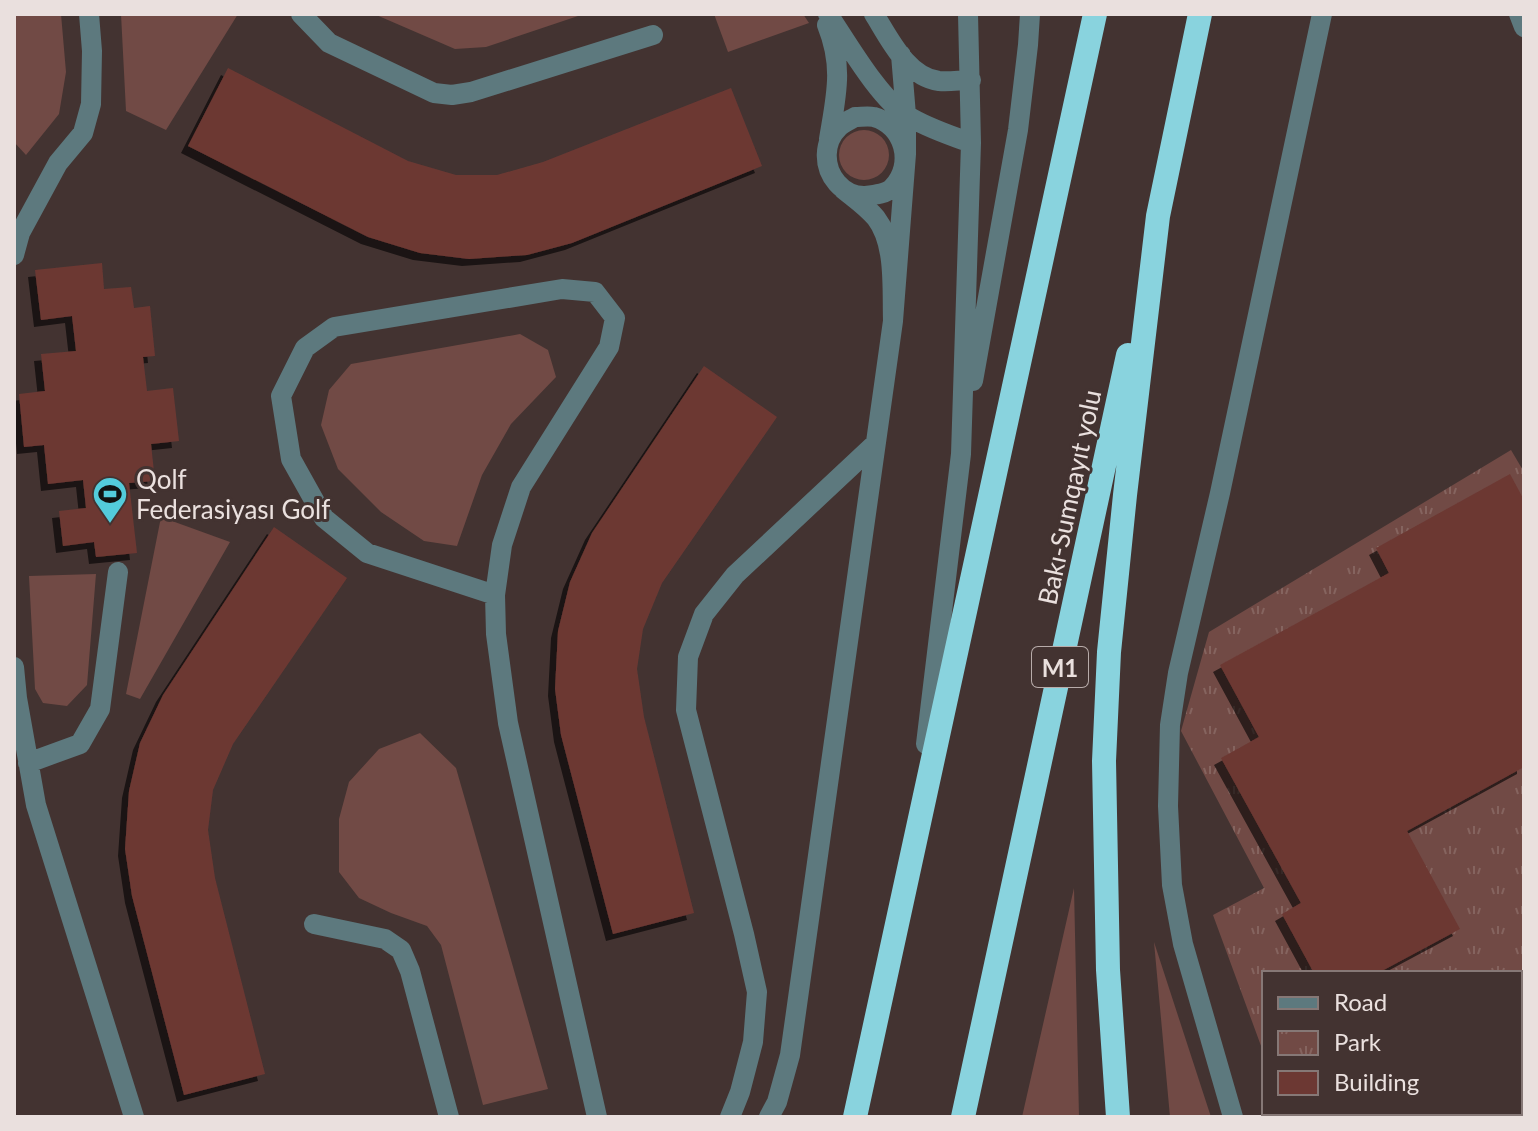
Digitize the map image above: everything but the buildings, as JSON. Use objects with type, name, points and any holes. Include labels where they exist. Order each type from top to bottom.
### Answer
[{"type":"highway","points":[[854,1115],[1095,14]]},
{"type":"highway","points":[[1118,1117],[1108,970],[1104,761],[1109,652],[1158,216],[1200,14]]},
{"type":"highway","name":"Bakı-Sumqayıt yolu","points":[[963,1117],[1158,216]]},
{"type":"street","points":[[14,255],[20,233],[58,163],[83,133],[91,104],[89,14]]},
{"type":"street","points":[[301,14],[329,43],[434,93],[452,95],[471,92],[653,35]]},
{"type":"street","points":[[825,14],[894,106],[922,124],[971,143]]},
{"type":"street","points":[[825,14],[836,51],[838,73],[826,159],[831,176],[874,214],[885,231],[890,248],[893,321]]},
{"type":"street","points":[[874,14],[901,55],[918,73],[937,81],[971,80]]},
{"type":"street","points":[[961,454],[971,143],[968,14]]},
{"type":"street","points":[[914,844],[961,454],[1018,130],[1030,14]]},
{"type":"street","points":[[1233,1117],[1183,944],[1172,885],[1168,806],[1170,725],[1178,673],[1224,478],[1322,14]]},
{"type":"street","points":[[1519,14],[1524,27]]},
{"type":"street","points":[[769,1117],[777,1102],[790,1055],[893,321],[906,154],[901,55]]},
{"type":"street","points":[[829,141],[839,127],[855,117],[872,117],[889,124],[901,137],[906,154],[903,172],[892,189],[877,195],[859,196],[843,189]]},
{"type":"street","points":[[495,595],[367,553],[324,518],[291,459],[281,396],[305,348],[334,327],[562,289],[595,292],[615,318],[609,347],[521,487],[502,545],[495,595],[496,634],[508,723],[597,1117]]},
{"type":"street","points":[[730,1117],[753,1042],[757,992],[686,710],[688,657],[704,614],[735,575],[876,443]]},
{"type":"street","points":[[28,763],[80,744],[100,709],[118,572]]},
{"type":"street","points":[[14,667],[36,805],[134,1117]]},
{"type":"street","points":[[314,924],[385,939],[401,950],[410,971],[449,1117]]},
{"type":"green space","points":[[14,14],[61,14],[66,72],[59,114],[26,155],[14,142]]},
{"type":"green space","points":[[121,14],[238,14],[166,130],[126,111]]},
{"type":"green space","points":[[374,14],[584,14],[486,47],[455,49]]},
{"type":"green space","points":[[714,14],[803,14],[809,23],[728,52]]},
{"type":"green space","points":[[864,130],[882,137],[889,155],[882,173],[864,180],[846,173],[839,155],[846,137]]},
{"type":"green space","points":[[520,334],[548,350],[556,377],[511,424],[482,475],[457,546],[424,541],[381,512],[338,469],[321,425],[329,390],[351,364]]},
{"type":"green space","points":[[1511,450],[1524,472],[1524,1076],[1522,971],[1262,971],[1262,1049],[1213,915],[1264,888],[1181,731],[1209,632]]},
{"type":"green space","points":[[161,517],[230,542],[140,699],[126,694]]},
{"type":"green space","points":[[96,574],[87,685],[67,706],[43,703],[35,689],[29,576]]},
{"type":"green space","points":[[420,733],[456,768],[548,1089],[483,1105],[441,945],[427,926],[359,898],[339,872],[339,819],[349,782],[379,749]]},
{"type":"green space","points":[[1074,888],[1079,1117],[1022,1117]]},
{"type":"green space","points":[[1154,942],[1211,1117],[1170,1117]]},
{"type":"green space","points":[[1522,1077],[1524,1117],[1441,1117],[1522,1115]]},
{"type":"place","name":"Qolf Federasiyası Golf","points":[[110,525]]}]
